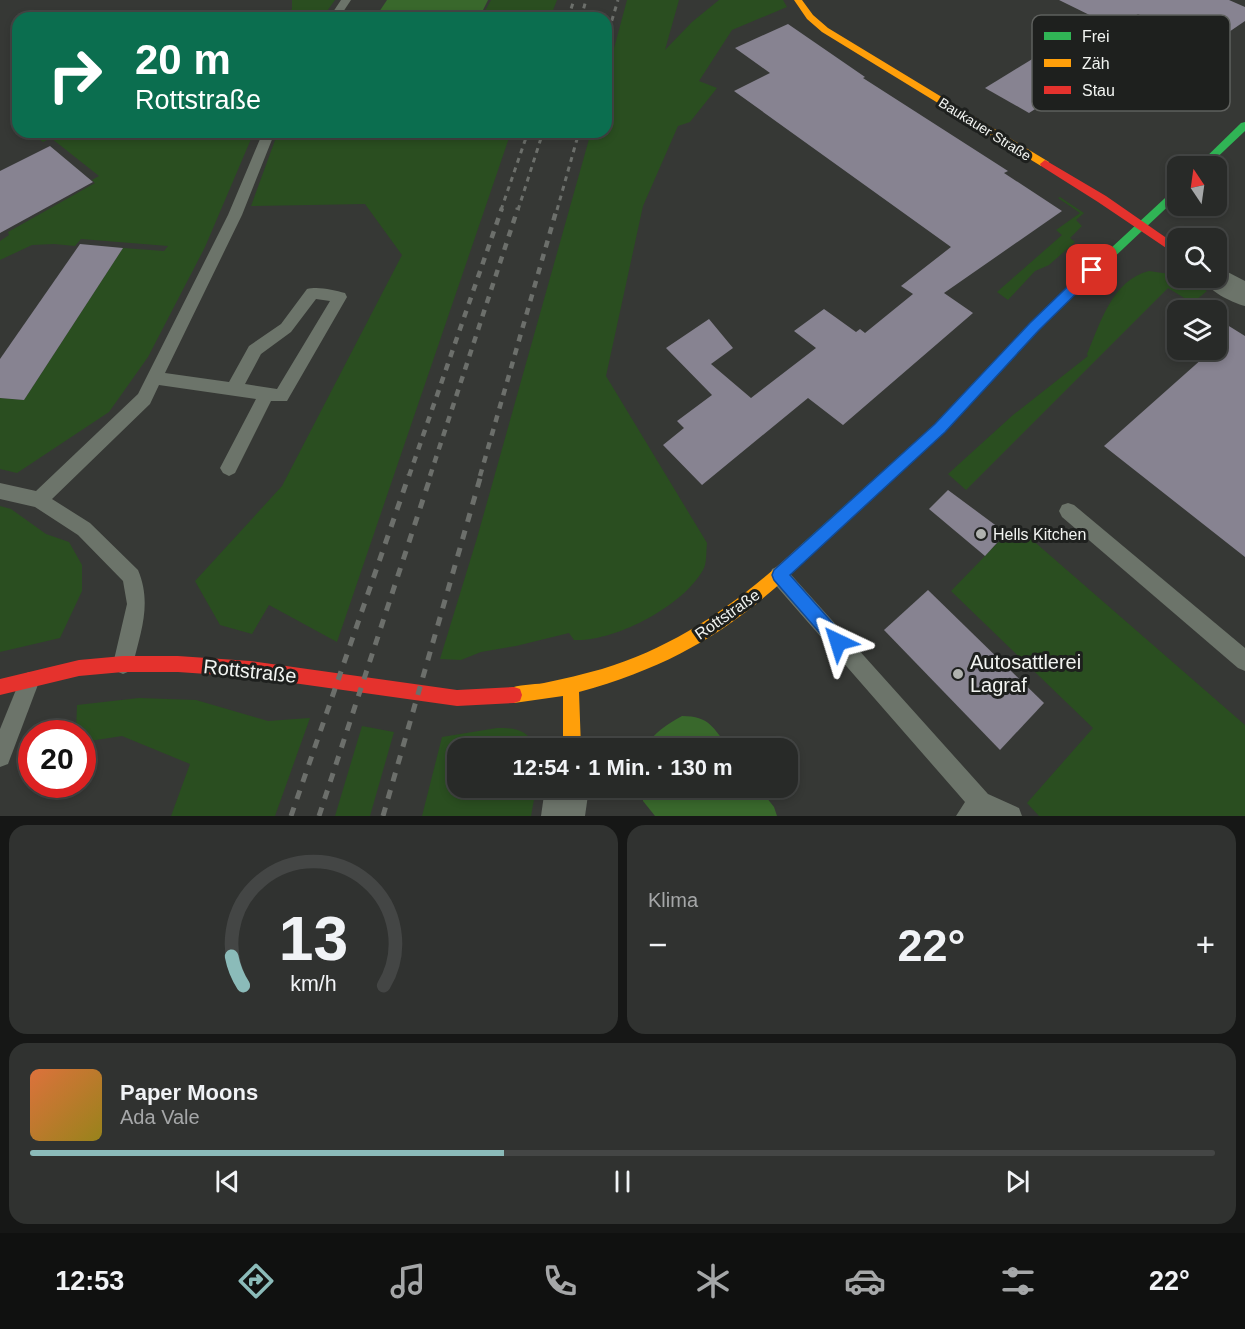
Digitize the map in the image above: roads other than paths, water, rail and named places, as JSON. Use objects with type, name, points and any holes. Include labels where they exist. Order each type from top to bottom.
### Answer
[{"type":"street","name":"Baukauer Straße","points":[[798,0],[810,17],[825,30],[1102,199],[1167,244]]},
{"type":"street","points":[[1212,156],[1245,125]]},
{"type":"street","name":"Rottstraße","points":[[0,687],[79,668],[123,664],[178,664],[250,669],[457,698],[518,695],[571,686],[638,664],[687,641],[741,607],[779,575],[940,428],[1034,326],[1167,200]]},
{"type":"street","points":[[1227,284],[1245,295]]},
{"type":"street","points":[[571,686],[572,738]]},
{"type":"street","points":[[562,816],[565,798]]},
{"type":"lane","points":[[39,500],[144,399],[235,215],[267,138]]},
{"type":"lane","points":[[154,378],[281,396],[340,297],[312,293],[286,328],[255,350],[234,389]]},
{"type":"lane","points":[[229,468],[267,394]]},
{"type":"lane","points":[[0,491],[39,500],[84,529],[131,576],[137,604],[123,664]]},
{"type":"lane","points":[[1068,511],[1245,661]]},
{"type":"lane","points":[[779,575],[809,608],[974,809],[1011,816]]},
{"type":"lane","points":[[0,756],[30,679]]},
{"type":"railway","points":[[570,12],[574,0]]},
{"type":"railway","points":[[583,12],[586,0]]},
{"type":"railway","points":[[612,20],[618,0]]},
{"type":"railway","points":[[501,210],[526,138]]},
{"type":"railway","points":[[518,210],[541,138]]},
{"type":"railway","points":[[557,210],[577,138]]},
{"type":"railway","points":[[409,476],[502,208]]},
{"type":"railway","points":[[430,476],[518,208]]},
{"type":"railway","points":[[480,476],[557,208]]},
{"type":"railway","points":[[291,816],[409,475]]},
{"type":"railway","points":[[319,816],[431,475]]},
{"type":"railway","points":[[383,816],[481,475]]},
{"type":"place","name":"Hells Kitchen","points":[[981,534]]},
{"type":"place","name":"Autosattlerei Lagraf","points":[[958,674]]}]
